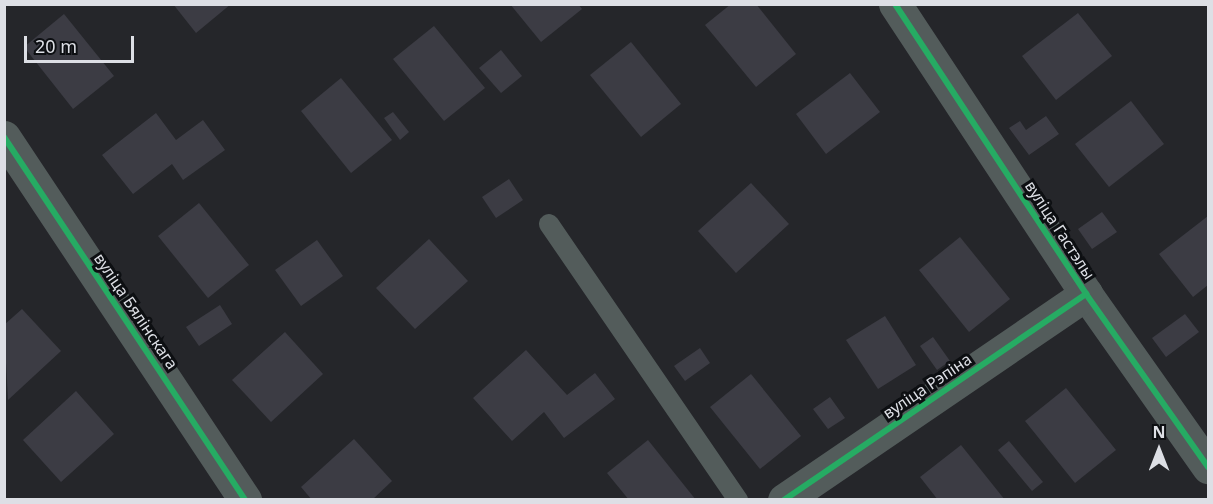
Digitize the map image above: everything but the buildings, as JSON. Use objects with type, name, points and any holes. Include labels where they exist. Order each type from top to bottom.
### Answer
[{"type":"street","name":"вуліца Гастэлы","points":[[895,4],[1086,294],[1209,467]]},
{"type":"street","name":"вуліца Бялінскага","points":[[4,137],[245,500]]},
{"type":"street","name":"вуліца Рэпіна","points":[[784,500],[1086,294]]},
{"type":"lane","points":[[549,224],[738,500]]},
{"type":"cycle path","points":[[895,4],[1086,294],[1208,467]]},
{"type":"cycle path","points":[[4,137],[245,500]]},
{"type":"cycle path","points":[[784,500],[1086,294]]}]
